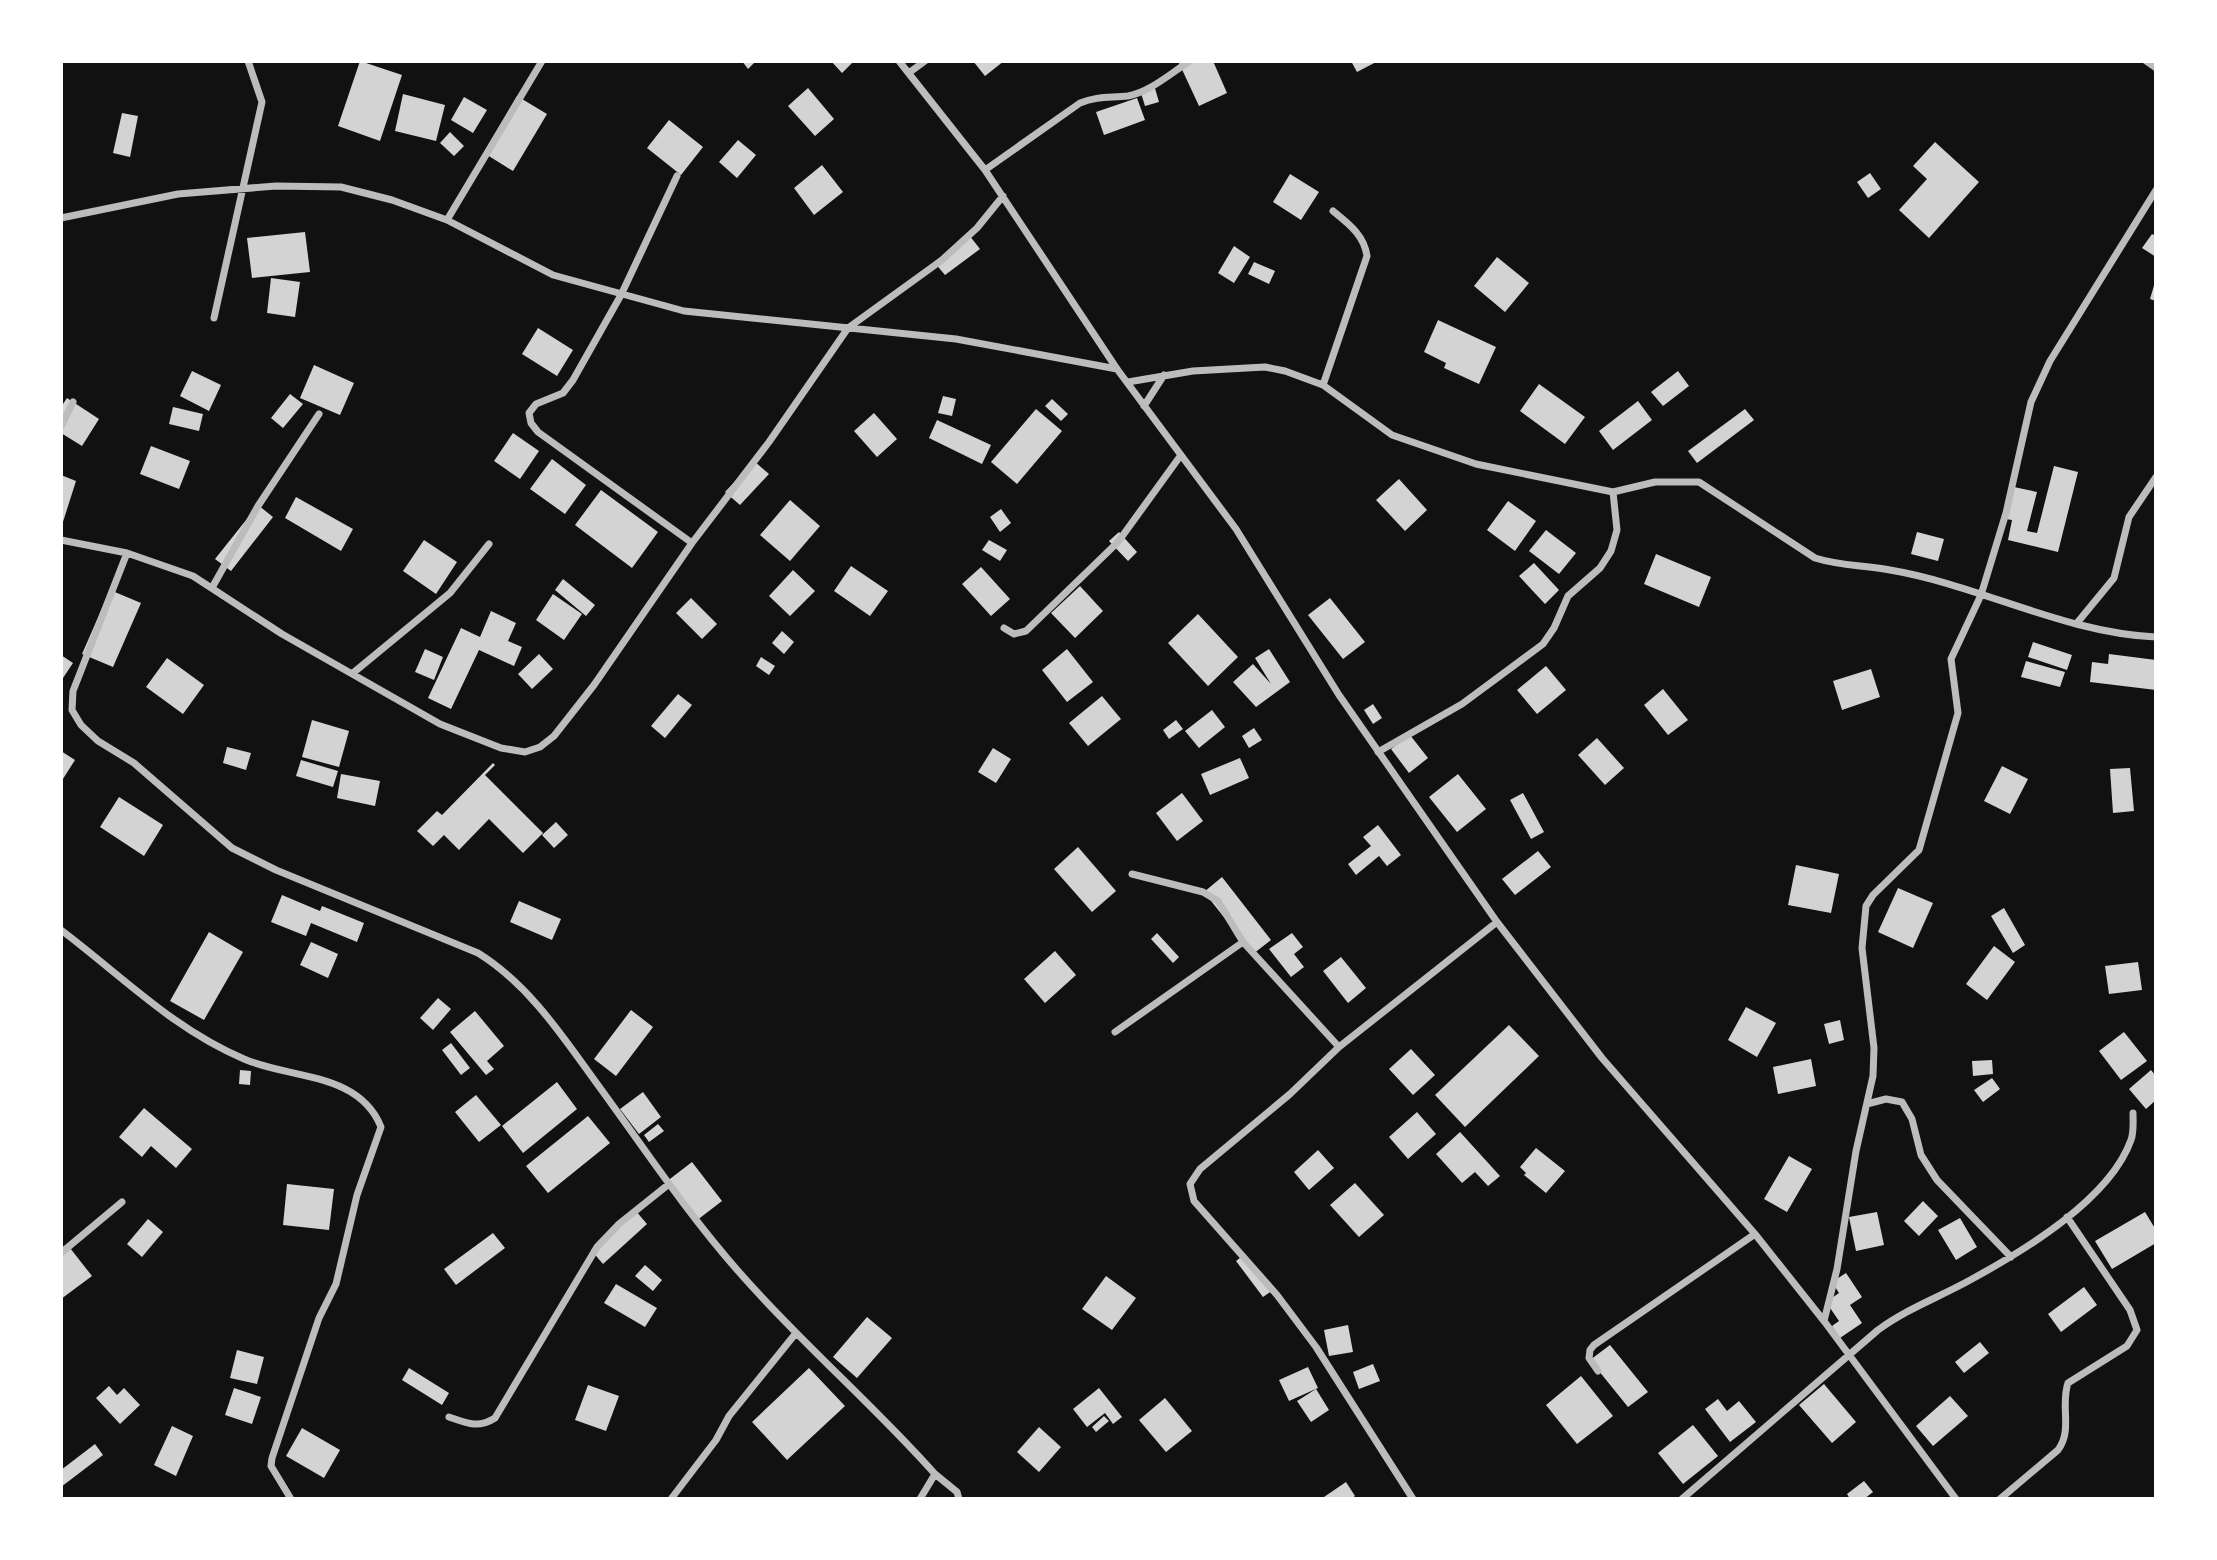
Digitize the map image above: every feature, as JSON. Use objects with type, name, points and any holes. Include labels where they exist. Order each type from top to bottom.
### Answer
[{"type":"street","points":[[214,318],[262,102],[248,61]]},
{"type":"street","points":[[447,220],[542,61]]},
{"type":"street","points":[[899,61],[985,170],[1116,369],[1236,529],[1339,695],[1497,922],[1602,1058],[1755,1234],[1824,1321],[1956,1499]]},
{"type":"street","points":[[910,72],[925,61]]},
{"type":"street","points":[[985,170],[1080,103],[1095,96],[1129,96],[1143,91],[1190,61]]},
{"type":"street","points":[[2146,61],[2156,68]]},
{"type":"street","points":[[677,176],[621,295],[573,380],[563,393],[536,404],[529,413],[531,423],[538,432],[692,543]]},
{"type":"street","points":[[61,219],[177,194],[241,191],[276,186],[341,187],[447,220],[553,275],[684,311],[956,339],[1116,369]]},
{"type":"street","points":[[1824,1321],[1838,1269],[1856,1151],[1873,1076],[1874,1048],[1862,948],[1863,919],[1872,895],[1919,850],[1958,713],[1951,659],[1981,595],[2006,513],[2031,402],[2057,350],[2156,190]]},
{"type":"street","points":[[61,540],[127,553],[161,563],[213,586],[282,634],[354,673],[408,708],[501,748],[525,752],[540,747],[554,736],[594,685],[692,543],[769,442],[848,328],[942,260],[977,228],[1003,196]]},
{"type":"street","points":[[1323,384],[1367,256],[1365,244],[1356,231],[1333,211]]},
{"type":"street","points":[[1128,382],[1164,375],[1265,367],[1323,384],[1376,425],[1418,446],[1476,464],[1613,492],[1655,482],[1699,482],[1815,558],[1835,564],[1889,570],[2125,636],[2156,637]]},
{"type":"street","points":[[1144,406],[1164,375]]},
{"type":"street","points":[[61,427],[73,402]]},
{"type":"street","points":[[213,586],[258,506],[319,415]]},
{"type":"street","points":[[1004,628],[1014,634],[1026,631],[1083,578],[1118,542],[1181,455]]},
{"type":"street","points":[[2077,623],[2114,578],[2129,517],[2156,477]]},
{"type":"street","points":[[1378,752],[1462,704],[1543,644],[1569,596],[1600,568],[1611,551],[1617,530],[1613,492]]},
{"type":"street","points":[[354,673],[444,599],[489,544]]},
{"type":"street","points":[[127,553],[72,691],[72,710],[80,725],[98,741],[134,763],[232,848],[276,870],[478,953],[499,966],[525,990],[559,1031],[669,1184],[739,1273],[935,1474],[957,1492],[959,1499]]},
{"type":"street","points":[[1132,874],[1211,895],[1218,901],[1243,942],[1339,1046]]},
{"type":"street","points":[[1413,1499],[1316,1347],[1277,1295],[1194,1201],[1190,1184],[1200,1169],[1290,1094],[1339,1046],[1497,922]]},
{"type":"street","points":[[61,930],[193,1035],[246,1060],[343,1087],[363,1100],[382,1127],[357,1195],[336,1284],[319,1318],[272,1458],[271,1466],[291,1499]]},
{"type":"street","points":[[1115,1032],[1243,942]]},
{"type":"street","points":[[1867,1104],[1885,1099],[1902,1102],[1912,1119],[1921,1155],[1937,1180],[2011,1257]]},
{"type":"street","points":[[1682,1499],[1904,1311],[1969,1281],[2011,1257],[2067,1217],[2122,1160],[2133,1137],[2133,1113]]},
{"type":"street","points":[[449,1417],[473,1426],[486,1424],[495,1418],[597,1247],[619,1224],[669,1184]]},
{"type":"street","points":[[61,1253],[122,1202]]},
{"type":"street","points":[[2000,1499],[2058,1450],[2066,1440],[2064,1394],[2068,1383],[2127,1346],[2137,1330],[2130,1310],[2067,1217]]},
{"type":"street","points":[[1598,1371],[1590,1358],[1590,1350],[1594,1345],[1755,1234]]},
{"type":"street","points":[[676,1497],[716,1440],[729,1416],[796,1333]]},
{"type":"street","points":[[920,1499],[935,1474]]},
{"type":"building","points":[[360,61],[402,75],[380,141],[338,126]]},
{"type":"building","points":[[742,61],[756,61],[748,69]]},
{"type":"building","points":[[831,61],[854,61],[842,73]]},
{"type":"building","points":[[973,61],[1004,61],[985,76]]},
{"type":"building","points":[[1213,61],[1227,93],[1199,106],[1179,63]]},
{"type":"building","points":[[1351,61],[1378,61],[1357,72]]},
{"type":"building","points":[[1154,85],[1159,102],[1145,106],[1140,90]]},
{"type":"building","points":[[808,88],[834,119],[815,136],[788,106]]},
{"type":"building","points":[[403,94],[445,105],[436,141],[395,131]]},
{"type":"building","points":[[517,96],[547,114],[513,171],[484,153]]},
{"type":"building","points":[[464,97],[487,110],[473,133],[451,120]]},
{"type":"building","points":[[1137,98],[1145,120],[1104,135],[1096,112]]},
{"type":"building","points":[[122,113],[138,116],[130,157],[113,153]]},
{"type":"building","points":[[669,120],[703,147],[681,175],[647,148]]},
{"type":"building","points":[[450,132],[464,146],[454,156],[440,143]]},
{"type":"building","points":[[738,140],[756,155],[737,178],[719,162]]},
{"type":"building","points":[[1935,142],[1979,182],[1929,238],[1899,210],[1927,179],[1913,166]]},
{"type":"building","points":[[822,165],[843,192],[814,215],[794,188]]},
{"type":"building","points":[[1870,173],[1881,189],[1868,198],[1857,182]]},
{"type":"building","points":[[1290,174],[1319,192],[1301,220],[1273,202]]},
{"type":"building","points":[[305,232],[310,272],[252,278],[247,238]]},
{"type":"building","points":[[2152,234],[2156,236],[2156,257],[2142,248]]},
{"type":"building","points":[[969,235],[980,249],[945,275],[934,262]]},
{"type":"building","points":[[1234,246],[1250,257],[1234,283],[1218,273]]},
{"type":"building","points":[[1497,257],[1529,283],[1505,312],[1474,286]]},
{"type":"building","points":[[1254,262],[1275,271],[1269,284],[1248,274]]},
{"type":"building","points":[[271,278],[300,282],[295,317],[267,313]]},
{"type":"building","points":[[2156,282],[2156,301],[2150,299]]},
{"type":"building","points":[[1438,320],[1496,347],[1479,384],[1444,368],[1446,363],[1424,352]]},
{"type":"building","points":[[538,328],[573,350],[557,376],[522,354]]},
{"type":"building","points":[[314,365],[354,383],[340,415],[300,398]]},
{"type":"building","points":[[192,371],[221,385],[209,411],[180,396]]},
{"type":"building","points":[[1678,371],[1689,386],[1663,406],[1651,392]]},
{"type":"building","points":[[1539,384],[1585,417],[1565,444],[1520,411]]},
{"type":"building","points":[[290,394],[303,404],[283,428],[271,418]]},
{"type":"building","points":[[943,396],[956,399],[952,416],[938,413]]},
{"type":"building","points":[[67,398],[99,419],[82,446],[61,433],[61,407]]},
{"type":"building","points":[[1052,399],[1068,414],[1061,421],[1045,406]]},
{"type":"building","points":[[1638,401],[1652,420],[1613,450],[1599,431]]},
{"type":"building","points":[[173,407],[203,414],[199,431],[169,424]]},
{"type":"building","points":[[1036,409],[1062,431],[1017,484],[991,462]]},
{"type":"building","points":[[1745,409],[1754,420],[1697,463],[1688,451]]},
{"type":"building","points":[[874,413],[897,439],[877,457],[854,431]]},
{"type":"building","points":[[937,420],[991,445],[982,464],[929,438]]},
{"type":"building","points":[[513,433],[539,451],[520,479],[494,461]]},
{"type":"building","points":[[151,446],[190,461],[179,489],[140,474]]},
{"type":"building","points":[[552,459],[586,485],[565,514],[530,489]]},
{"type":"building","points":[[754,461],[769,474],[740,505],[725,492]]},
{"type":"building","points":[[2054,466],[2078,472],[2058,552],[2008,540],[2012,520],[2006,519],[2014,487],[2037,492],[2027,531],[2037,533]]},
{"type":"building","points":[[61,475],[76,481],[62,525],[61,525]]},
{"type":"building","points":[[1399,479],[1427,510],[1405,531],[1376,500]]},
{"type":"building","points":[[601,490],[658,532],[632,568],[575,525]]},
{"type":"building","points":[[296,497],[353,529],[341,551],[285,518]]},
{"type":"building","points":[[790,500],[820,526],[790,561],[760,535]]},
{"type":"building","points":[[1508,501],[1536,521],[1515,551],[1487,530]]},
{"type":"building","points":[[258,505],[273,517],[231,571],[215,559]]},
{"type":"building","points":[[1001,509],[1011,523],[1000,532],[990,517]]},
{"type":"building","points":[[1546,530],[1576,553],[1559,574],[1529,551]]},
{"type":"building","points":[[1119,532],[1137,552],[1128,561],[1109,541]]},
{"type":"building","points":[[1917,532],[1944,539],[1938,561],[1911,554]]},
{"type":"building","points":[[424,540],[457,562],[436,594],[403,571]]},
{"type":"building","points":[[989,540],[1007,550],[1000,561],[982,550]]},
{"type":"building","points":[[1656,554],[1711,577],[1699,607],[1644,584]]},
{"type":"building","points":[[1534,563],[1559,590],[1545,604],[1519,576]]},
{"type":"building","points":[[851,566],[888,591],[870,616],[834,591]]},
{"type":"building","points":[[981,567],[1010,599],[991,616],[962,584]]},
{"type":"building","points":[[793,570],[815,591],[790,616],[769,596]]},
{"type":"building","points":[[563,579],[595,605],[586,616],[555,590]]},
{"type":"building","points":[[1080,586],[1103,611],[1075,638],[1051,613]]},
{"type":"building","points":[[110,590],[141,603],[113,667],[82,654]]},
{"type":"building","points":[[553,594],[582,614],[564,640],[536,620]]},
{"type":"building","points":[[691,598],[717,624],[702,639],[676,613]]},
{"type":"building","points":[[1330,598],[1365,642],[1343,659],[1308,615]]},
{"type":"building","points":[[491,611],[516,623],[508,641],[522,647],[514,666],[479,650],[451,709],[428,698],[461,628],[480,637]]},
{"type":"building","points":[[1198,614],[1238,657],[1208,686],[1168,643]]},
{"type":"building","points":[[782,631],[794,642],[784,654],[772,643]]},
{"type":"building","points":[[2033,642],[2072,655],[2067,670],[2028,657]]},
{"type":"building","points":[[425,649],[443,657],[434,680],[415,672]]},
{"type":"building","points":[[1067,649],[1093,682],[1067,702],[1042,670]]},
{"type":"building","points":[[1269,649],[1290,682],[1256,707],[1233,682],[1253,664],[1271,684],[1255,658]]},
{"type":"building","points":[[539,654],[553,669],[532,689],[518,674]]},
{"type":"building","points":[[2109,654],[2156,660],[2156,690],[2090,682],[2092,662],[2108,664]]},
{"type":"building","points":[[61,655],[73,663],[61,681]]},
{"type":"building","points":[[761,657],[775,666],[769,675],[756,666]]},
{"type":"building","points":[[167,658],[204,685],[183,714],[146,687]]},
{"type":"building","points":[[2026,661],[2065,672],[2060,687],[2021,677]]},
{"type":"building","points":[[1546,666],[1566,690],[1537,714],[1517,690]]},
{"type":"building","points":[[1871,669],[1880,697],[1842,710],[1833,681]]},
{"type":"building","points":[[1663,689],[1688,720],[1668,735],[1644,705]]},
{"type":"building","points":[[678,694],[692,705],[665,738],[651,726]]},
{"type":"building","points":[[1102,696],[1121,719],[1088,746],[1069,723]]},
{"type":"building","points":[[1373,704],[1382,718],[1373,724],[1364,710]]},
{"type":"building","points":[[1212,710],[1225,727],[1199,748],[1185,731]]},
{"type":"building","points":[[312,720],[349,731],[339,767],[302,757]]},
{"type":"building","points":[[1176,720],[1183,729],[1169,739],[1163,730]]},
{"type":"building","points":[[1254,728],[1262,740],[1249,748],[1242,736]]},
{"type":"building","points":[[1410,735],[1428,758],[1409,773],[1391,749]]},
{"type":"building","points":[[1597,738],[1624,768],[1605,785],[1578,755]]},
{"type":"building","points":[[227,747],[251,753],[246,770],[223,763]]},
{"type":"building","points":[[993,748],[1011,759],[996,783],[978,772]]},
{"type":"building","points":[[61,751],[75,760],[61,782]]},
{"type":"building","points":[[1240,758],[1249,778],[1210,795],[1201,774]]},
{"type":"building","points":[[301,760],[338,771],[333,787],[296,776]]},
{"type":"building","points":[[493,763],[495,765],[485,775],[543,833],[523,853],[489,819],[459,850],[444,835],[433,846],[417,831],[437,811],[442,815]]},
{"type":"building","points":[[2002,766],[2028,779],[2010,814],[1984,801]]},
{"type":"building","points":[[2130,768],[2134,811],[2113,813],[2110,769]]},
{"type":"building","points":[[341,774],[380,781],[375,806],[337,798]]},
{"type":"building","points":[[1458,774],[1486,809],[1457,832],[1429,797]]},
{"type":"building","points":[[1182,793],[1203,821],[1177,841],[1156,813]]},
{"type":"building","points":[[1523,793],[1544,832],[1531,839],[1510,800]]},
{"type":"building","points":[[119,797],[163,825],[144,856],[100,827]]},
{"type":"building","points":[[556,822],[568,835],[554,848],[542,835]]},
{"type":"building","points":[[1378,825],[1401,855],[1387,866],[1379,856],[1356,875],[1348,864],[1371,846],[1363,837]]},
{"type":"building","points":[[1078,847],[1116,891],[1092,912],[1054,869]]},
{"type":"building","points":[[1538,851],[1551,867],[1515,895],[1502,879]]},
{"type":"building","points":[[1796,865],[1839,874],[1831,913],[1788,905]]},
{"type":"building","points":[[1222,877],[1271,940],[1253,954],[1204,892]]},
{"type":"building","points":[[1898,888],[1933,903],[1913,948],[1878,932]]},
{"type":"building","points":[[282,895],[320,911],[322,906],[364,923],[357,942],[311,923],[306,936],[271,922]]},
{"type":"building","points":[[519,901],[561,919],[552,940],[510,922]]},
{"type":"building","points":[[2004,908],[2025,945],[2013,953],[1991,916]]},
{"type":"building","points":[[209,932],[243,952],[204,1020],[170,1001]]},
{"type":"building","points":[[1157,933],[1179,957],[1173,963],[1151,939]]},
{"type":"building","points":[[1292,933],[1303,947],[1294,954],[1304,967],[1291,977],[1269,949]]},
{"type":"building","points":[[311,942],[338,954],[328,978],[300,965]]},
{"type":"building","points":[[1994,946],[2015,962],[1987,1000],[1966,984]]},
{"type":"building","points":[[1055,951],[1076,975],[1045,1003],[1024,979]]},
{"type":"building","points":[[1341,957],[1366,988],[1348,1003],[1323,971]]},
{"type":"building","points":[[2138,962],[2142,990],[2109,994],[2105,966]]},
{"type":"building","points":[[438,998],[451,1009],[433,1030],[420,1018]]},
{"type":"building","points":[[1746,1007],[1776,1023],[1757,1057],[1728,1040]]},
{"type":"building","points":[[631,1010],[653,1027],[616,1076],[594,1059]]},
{"type":"building","points":[[475,1011],[504,1046],[487,1061],[494,1069],[486,1075],[450,1032]]},
{"type":"building","points":[[1840,1020],[1844,1040],[1829,1044],[1824,1024]]},
{"type":"building","points":[[1509,1025],[1539,1056],[1465,1127],[1435,1095]]},
{"type":"building","points":[[2124,1032],[2147,1061],[2121,1080],[2099,1051]]},
{"type":"building","points":[[451,1043],[470,1068],[461,1075],[442,1050]]},
{"type":"building","points":[[1411,1049],[1435,1075],[1413,1095],[1389,1069]]},
{"type":"building","points":[[1811,1059],[1816,1086],[1778,1094],[1773,1067]]},
{"type":"building","points":[[1992,1060],[1993,1074],[1973,1076],[1972,1061]]},
{"type":"building","points":[[240,1070],[251,1071],[250,1085],[239,1084]]},
{"type":"building","points":[[2151,1070],[2156,1076],[2156,1100],[2146,1109],[2129,1089]]},
{"type":"building","points":[[1992,1078],[2000,1089],[1983,1102],[1974,1090]]},
{"type":"building","points":[[557,1082],[577,1109],[523,1153],[502,1126]]},
{"type":"building","points":[[643,1092],[661,1117],[639,1134],[620,1109]]},
{"type":"building","points":[[476,1095],[501,1125],[479,1142],[455,1112]]},
{"type":"building","points":[[144,1108],[192,1149],[176,1168],[151,1146],[142,1157],[119,1137]]},
{"type":"building","points":[[1417,1112],[1436,1134],[1408,1159],[1389,1137]]},
{"type":"building","points":[[588,1116],[610,1143],[548,1193],[526,1166]]},
{"type":"building","points":[[658,1124],[664,1131],[649,1142],[644,1135]]},
{"type":"building","points":[[1460,1132],[1500,1176],[1488,1186],[1475,1172],[1462,1183],[1436,1154]]},
{"type":"building","points":[[1536,1148],[1565,1171],[1546,1193],[1524,1175],[1526,1173],[1520,1167]]},
{"type":"building","points":[[1318,1150],[1334,1168],[1309,1190],[1294,1172]]},
{"type":"building","points":[[1789,1156],[1812,1169],[1787,1212],[1764,1199]]},
{"type":"building","points":[[692,1162],[722,1201],[696,1221],[666,1182]]},
{"type":"building","points":[[1355,1183],[1384,1215],[1359,1237],[1330,1205]]},
{"type":"building","points":[[287,1184],[334,1189],[329,1230],[283,1225]]},
{"type":"building","points":[[1923,1201],[1938,1216],[1919,1236],[1904,1221]]},
{"type":"building","points":[[635,1210],[647,1224],[603,1264],[591,1250]]},
{"type":"building","points":[[1877,1212],[1884,1245],[1856,1251],[1849,1217]]},
{"type":"building","points":[[2145,1212],[2156,1230],[2156,1243],[2112,1269],[2095,1241]]},
{"type":"building","points":[[1960,1218],[1977,1247],[1956,1260],[1938,1230]]},
{"type":"building","points":[[148,1219],[163,1232],[142,1257],[127,1244]]},
{"type":"building","points":[[493,1233],[505,1248],[456,1285],[444,1269]]},
{"type":"building","points":[[70,1248],[92,1276],[61,1299],[61,1254]]},
{"type":"building","points":[[1245,1254],[1273,1290],[1263,1297],[1236,1261]]},
{"type":"building","points":[[645,1265],[662,1280],[653,1291],[635,1276]]},
{"type":"building","points":[[1846,1273],[1862,1297],[1850,1305],[1862,1323],[1840,1338],[1832,1326],[1839,1321],[1826,1302],[1839,1293],[1832,1282]]},
{"type":"building","points":[[1106,1276],[1136,1298],[1112,1330],[1082,1309]]},
{"type":"building","points":[[616,1284],[657,1308],[645,1327],[604,1303]]},
{"type":"building","points":[[2084,1287],[2097,1305],[2061,1332],[2048,1314]]},
{"type":"building","points":[[867,1317],[892,1338],[857,1378],[833,1357]]},
{"type":"building","points":[[1348,1325],[1353,1352],[1329,1356],[1324,1330]]},
{"type":"building","points":[[1980,1342],[1989,1353],[1964,1373],[1955,1362]]},
{"type":"building","points":[[1610,1345],[1648,1392],[1628,1407],[1590,1360]]},
{"type":"building","points":[[237,1350],[264,1357],[257,1384],[230,1378]]},
{"type":"building","points":[[1373,1364],[1380,1381],[1359,1389],[1353,1372]]},
{"type":"building","points":[[1308,1367],[1318,1388],[1289,1401],[1279,1380]]},
{"type":"building","points":[[409,1368],[449,1393],[442,1405],[402,1380]]},
{"type":"building","points":[[809,1368],[845,1406],[787,1460],[752,1422]]},
{"type":"building","points":[[1581,1376],[1613,1416],[1577,1444],[1546,1405]]},
{"type":"building","points":[[1824,1384],[1856,1422],[1832,1443],[1799,1405]]},
{"type":"building","points":[[588,1385],[619,1396],[606,1431],[575,1420]]},
{"type":"building","points":[[109,1386],[117,1395],[124,1388],[140,1405],[120,1424],[96,1398]]},
{"type":"building","points":[[234,1388],[261,1397],[252,1424],[225,1415]]},
{"type":"building","points":[[1099,1388],[1122,1417],[1113,1424],[1105,1413],[1087,1427],[1073,1409]]},
{"type":"building","points":[[1316,1389],[1329,1410],[1311,1422],[1297,1401]]},
{"type":"building","points":[[1950,1396],[1968,1416],[1933,1446],[1916,1426]]},
{"type":"building","points":[[1165,1398],[1192,1431],[1166,1452],[1139,1420]]},
{"type":"building","points":[[1718,1399],[1727,1411],[1739,1401],[1756,1422],[1730,1442],[1705,1409]]},
{"type":"building","points":[[1104,1416],[1109,1421],[1096,1432],[1092,1427]]},
{"type":"building","points":[[1693,1425],[1718,1456],[1683,1484],[1658,1453]]},
{"type":"building","points":[[172,1426],[193,1436],[176,1476],[154,1465]]},
{"type":"building","points":[[1039,1427],[1061,1447],[1039,1472],[1017,1452]]},
{"type":"building","points":[[302,1428],[340,1450],[324,1478],[286,1456]]},
{"type":"building","points":[[95,1444],[103,1455],[61,1487],[61,1470]]},
{"type":"building","points":[[1864,1481],[1873,1492],[1864,1499],[1850,1499],[1847,1494]]},
{"type":"building","points":[[1346,1482],[1355,1496],[1351,1499],[1321,1499]]}]
